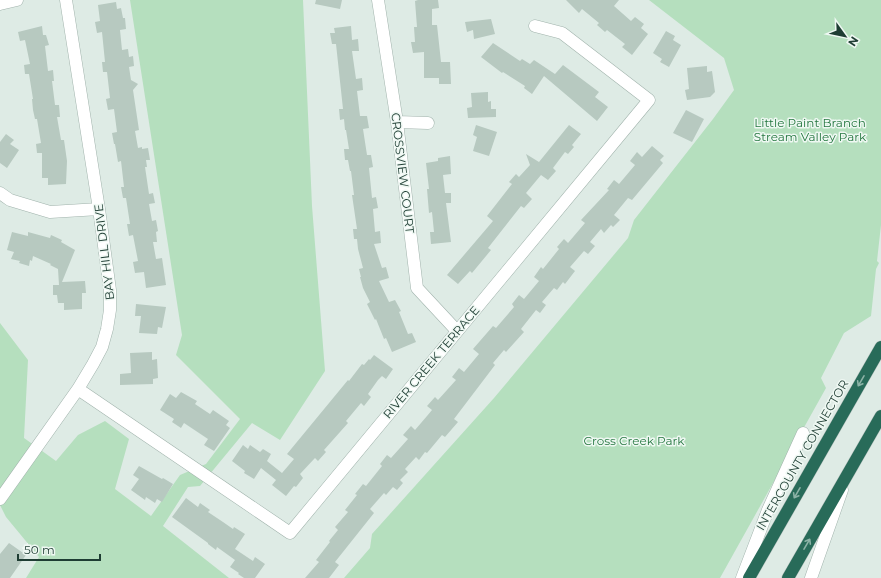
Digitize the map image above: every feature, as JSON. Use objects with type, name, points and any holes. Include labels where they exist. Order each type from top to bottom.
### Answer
[{"type":"highway","name":"INTERCOUNTY CONNECTOR","points":[[749,578],[881,347]]},
{"type":"highway","points":[[788,578],[881,416]]},
{"type":"street","points":[[0,4],[17,0]]},
{"type":"street","name":"BAY HILL DRIVE","points":[[0,499],[78,389],[102,347],[107,330],[110,310],[110,290],[99,209],[66,0]]},
{"type":"street","name":"CROSSVIEW COURT","points":[[378,0],[397,122],[417,288],[457,331]]},
{"type":"street","name":"RIVER CREEK TERRACE","points":[[78,389],[290,533],[649,100],[562,33],[535,26]]},
{"type":"street","points":[[397,122],[428,123]]},
{"type":"street","points":[[0,193],[10,200],[50,212],[99,209]]},
{"type":"street","points":[[742,578],[768,510],[803,433]]},
{"type":"street","points":[[811,578],[847,475]]},
{"type":"green space","points":[[130,0],[303,0],[312,206],[325,371],[280,440],[252,423],[200,486],[188,487],[163,526],[229,578],[26,578],[39,557],[6,517],[0,505],[0,323],[28,360],[24,438],[56,461],[78,435],[105,421],[129,439],[115,489],[151,516],[180,475],[206,464],[240,419],[176,355],[182,335]]},
{"type":"green space","name":"Cross Creek Park","points":[[649,0],[881,0],[881,225],[877,261],[879,263],[876,269],[871,316],[844,333],[821,378],[826,388],[720,578],[344,578],[370,548],[372,534],[494,398],[628,238],[634,220],[734,90],[724,58]]},
{"type":"building","points":[[316,0],[342,0],[340,9],[315,4]]},
{"type":"building","points":[[438,0],[439,8],[432,9],[432,25],[437,25],[441,62],[450,62],[451,84],[439,84],[439,78],[424,78],[424,52],[413,53],[411,42],[415,42],[414,27],[417,27],[415,1]]},
{"type":"building","points":[[566,0],[619,0],[614,6],[631,21],[635,17],[644,24],[641,28],[648,34],[632,55],[622,47],[625,44],[607,30],[605,32],[597,25],[599,23],[582,9],[579,13]]},
{"type":"building","points":[[116,2],[117,9],[121,8],[123,18],[125,18],[126,29],[120,30],[122,50],[128,49],[129,57],[133,56],[134,66],[129,67],[131,80],[138,84],[133,90],[139,130],[135,131],[138,148],[148,148],[150,160],[146,160],[147,167],[145,167],[149,194],[153,193],[155,203],[149,204],[152,221],[156,220],[158,231],[156,232],[157,242],[153,242],[156,259],[162,258],[166,285],[146,288],[144,272],[135,273],[133,262],[138,261],[133,235],[129,236],[127,224],[130,224],[126,198],[123,198],[121,187],[124,187],[121,161],[118,162],[112,133],[117,132],[114,109],[108,110],[106,99],[110,98],[107,72],[103,72],[102,62],[105,62],[102,32],[97,33],[95,22],[100,21],[98,5]]},
{"type":"building","points":[[491,19],[495,34],[474,39],[473,30],[467,32],[465,22]]},
{"type":"building","points":[[42,26],[43,35],[46,35],[49,45],[45,46],[48,71],[53,70],[54,81],[52,81],[55,105],[59,105],[60,117],[57,117],[61,140],[64,140],[67,161],[66,184],[48,185],[48,178],[42,178],[42,153],[37,153],[36,144],[41,143],[37,119],[35,119],[33,110],[33,99],[29,74],[25,74],[24,65],[30,64],[25,40],[20,41],[18,32]]},
{"type":"building","points":[[351,26],[352,40],[358,39],[359,51],[352,51],[356,79],[362,78],[363,90],[357,91],[360,116],[367,116],[369,128],[363,129],[367,155],[371,155],[373,167],[369,168],[372,198],[376,197],[378,208],[373,209],[375,232],[380,231],[381,243],[374,244],[382,268],[386,267],[389,278],[379,281],[389,302],[395,300],[401,311],[399,312],[408,334],[412,333],[416,342],[392,352],[367,304],[370,302],[363,288],[360,277],[359,269],[363,268],[357,239],[354,239],[353,229],[357,229],[352,195],[354,195],[351,171],[348,160],[345,160],[344,149],[349,149],[344,119],[340,120],[339,109],[343,109],[336,44],[332,44],[330,33],[335,33],[334,28]]},
{"type":"building","points":[[666,31],[675,36],[673,40],[681,45],[669,67],[660,62],[662,59],[653,53]]},
{"type":"building","points":[[493,43],[520,61],[522,59],[530,64],[534,60],[555,74],[563,65],[599,92],[595,97],[608,107],[597,121],[544,76],[532,94],[524,88],[525,86],[503,72],[502,73],[481,57]]},
{"type":"building","points":[[707,66],[707,72],[712,71],[715,92],[710,97],[687,100],[685,90],[689,89],[687,68]]},
{"type":"building","points":[[488,92],[488,102],[491,101],[491,109],[496,109],[496,117],[468,118],[467,108],[472,107],[471,93]]},
{"type":"building","points":[[686,110],[704,119],[692,142],[673,133]]},
{"type":"building","points":[[476,125],[497,132],[489,156],[473,151],[477,137],[473,135]]},
{"type":"building","points":[[569,125],[581,134],[572,145],[574,147],[568,154],[565,152],[553,168],[556,171],[548,180],[541,175],[526,193],[532,199],[524,208],[521,206],[488,248],[491,250],[472,273],[470,271],[458,284],[447,275],[493,221],[487,216],[512,184],[509,182],[516,174],[519,177],[530,165],[526,154],[539,162]]},
{"type":"building","points":[[6,134],[14,140],[10,144],[19,150],[7,168],[0,163],[0,142]]},
{"type":"building","points":[[652,146],[664,156],[660,160],[663,163],[632,200],[628,198],[614,215],[620,220],[613,227],[611,225],[604,233],[601,229],[590,242],[595,246],[588,254],[584,251],[570,267],[575,271],[565,284],[563,282],[557,290],[554,288],[542,302],[546,305],[540,313],[536,310],[521,329],[524,332],[506,352],[504,350],[493,363],[495,365],[454,419],[458,422],[445,437],[442,435],[427,453],[425,452],[419,460],[416,457],[405,469],[408,472],[400,480],[403,483],[397,490],[393,487],[386,495],[384,493],[370,509],[374,513],[335,562],[339,565],[329,578],[305,578],[319,562],[316,560],[338,530],[335,527],[348,512],[345,510],[357,495],[355,494],[363,484],[366,486],[382,466],[380,464],[387,455],[391,458],[408,439],[403,435],[411,426],[415,430],[432,410],[427,406],[435,397],[438,400],[456,380],[452,377],[459,368],[464,372],[479,354],[473,349],[493,326],[496,328],[514,307],[512,304],[519,295],[524,299],[539,281],[534,277],[541,267],[543,269],[559,249],[557,247],[564,239],[568,243],[585,223],[581,220],[609,190],[607,189],[614,180],[619,184],[635,165],[630,161],[637,152],[642,157]]},
{"type":"building","points":[[450,156],[451,174],[443,175],[445,193],[451,193],[451,203],[446,203],[451,242],[431,244],[430,232],[434,232],[432,212],[429,213],[427,189],[429,189],[426,163],[438,161],[438,158]]},
{"type":"building","points":[[12,232],[28,236],[28,232],[50,238],[51,235],[62,240],[61,242],[75,250],[62,282],[85,281],[86,293],[82,293],[82,309],[64,310],[64,303],[58,303],[57,295],[53,295],[53,285],[59,285],[58,269],[50,265],[51,264],[33,256],[32,261],[30,260],[29,266],[19,263],[20,261],[11,259],[14,252],[7,250]]},
{"type":"building","points":[[136,304],[166,307],[162,328],[158,327],[157,334],[139,333],[141,316],[135,316]]},
{"type":"building","points":[[152,352],[152,360],[157,359],[158,378],[153,379],[153,384],[120,385],[120,374],[131,373],[130,353]]},
{"type":"building","points":[[374,355],[393,369],[386,379],[382,376],[378,380],[368,394],[371,397],[364,406],[361,403],[346,421],[348,423],[324,450],[326,452],[318,461],[315,458],[300,474],[303,478],[286,496],[272,485],[276,480],[261,468],[254,479],[244,473],[245,471],[232,461],[243,445],[248,449],[250,445],[260,452],[263,449],[271,454],[267,461],[282,473],[294,459],[287,454],[362,364],[364,365]]},
{"type":"building","points":[[181,392],[197,401],[195,404],[210,414],[213,410],[229,421],[226,425],[230,428],[214,451],[204,445],[208,439],[184,423],[181,428],[172,422],[174,419],[160,410],[170,394],[176,398]]},
{"type":"building","points":[[139,466],[173,484],[162,502],[157,499],[155,503],[146,497],[145,500],[131,490],[139,479],[133,475]]},
{"type":"building","points":[[186,498],[198,507],[200,503],[210,510],[208,512],[233,529],[234,527],[245,534],[235,549],[253,561],[255,557],[265,564],[255,578],[244,578],[238,574],[239,573],[230,567],[235,560],[217,547],[216,550],[172,517]]},
{"type":"building","points":[[9,543],[26,555],[10,578],[0,578],[0,554]]},
{"type":"park label","name":"Little Paint Branch Stream Valley Park","points":[[810,129]]}]
